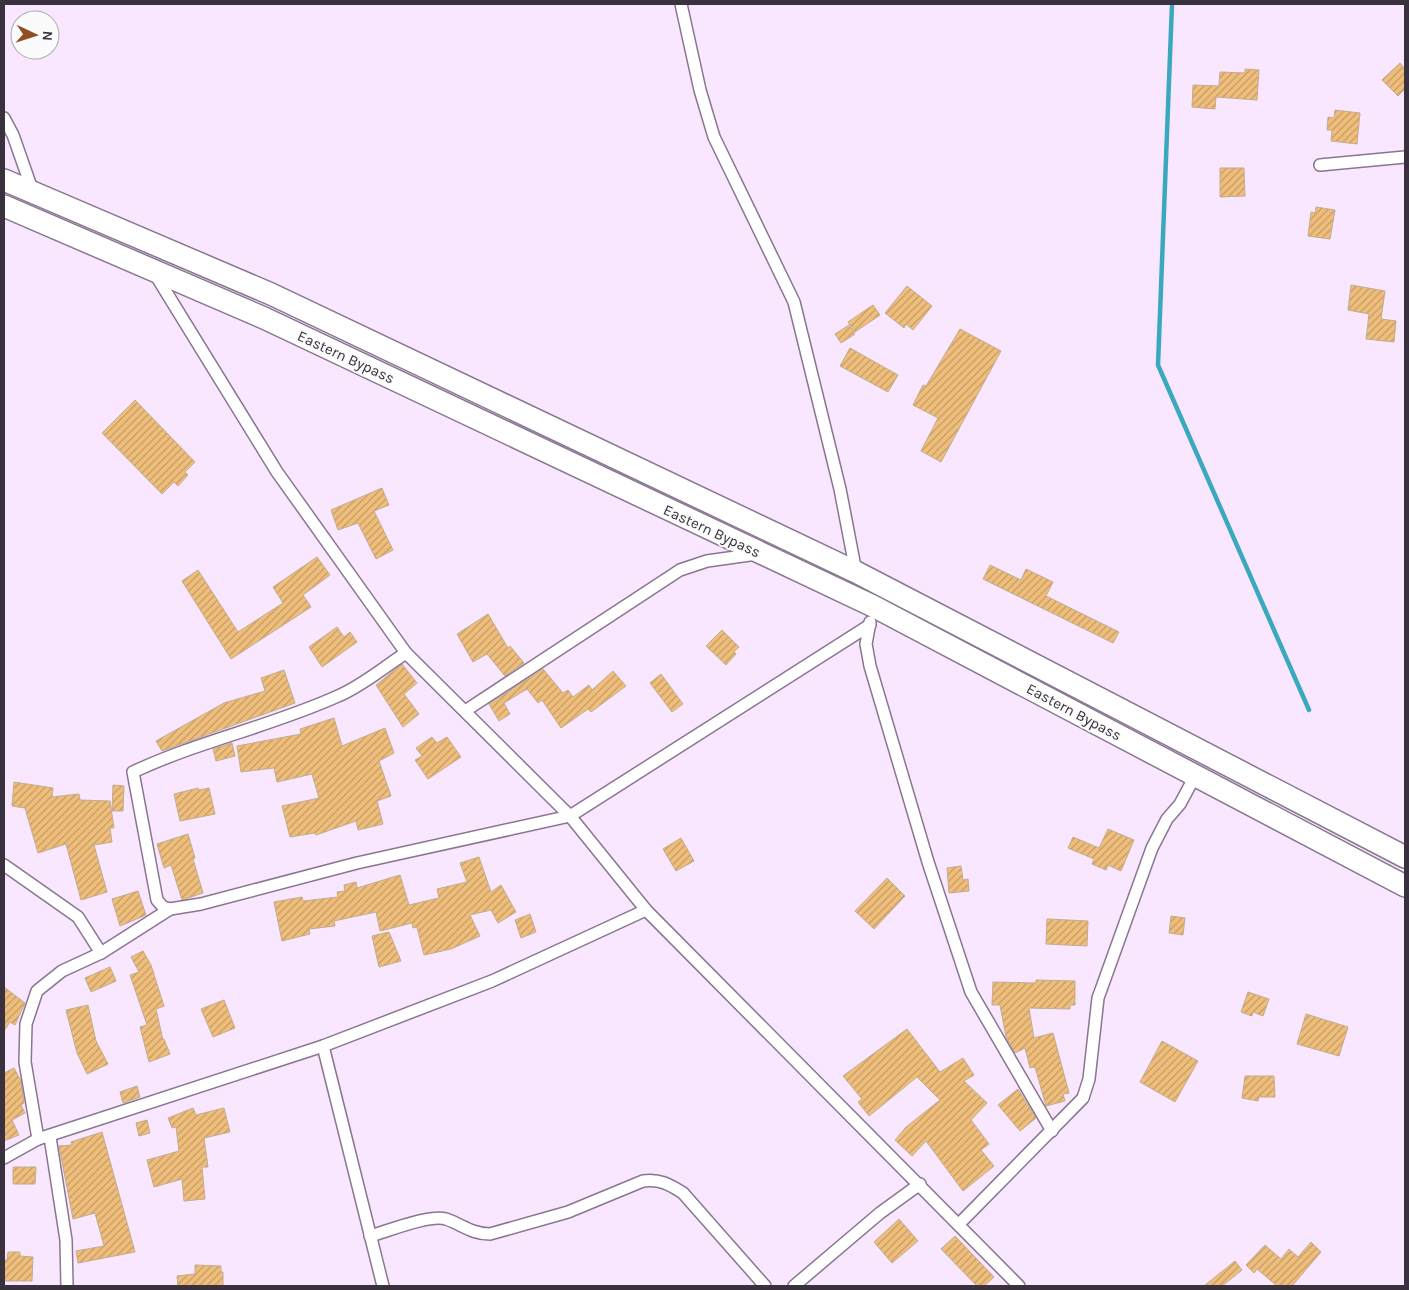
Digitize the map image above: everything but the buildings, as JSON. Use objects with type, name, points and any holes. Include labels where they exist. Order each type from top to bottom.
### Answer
[{"type":"highway","name":"Eastern Bypass","points":[[4,180],[271,294],[856,572],[1405,857]]},
{"type":"highway","name":"Eastern Bypass","points":[[4,206],[151,267],[264,318],[759,553],[871,616],[1195,776],[1405,886]]},
{"type":"street","points":[[681,4],[700,90],[714,137],[794,302],[840,489],[856,572]]},
{"type":"street","points":[[4,118],[14,135],[34,192]]},
{"type":"street","points":[[1320,165],[1405,157]]},
{"type":"street","points":[[151,267],[277,472],[406,653],[570,816],[646,910],[920,1184],[1018,1286]]},
{"type":"street","points":[[465,711],[680,570],[707,561],[759,553]]},
{"type":"street","points":[[406,653],[340,696],[265,724],[166,757],[133,772],[157,900],[163,908],[170,909],[202,904],[357,863],[570,816],[871,616]]},
{"type":"street","points":[[871,616],[866,644],[870,666],[928,862],[971,992],[1052,1131]]},
{"type":"street","points":[[959,1224],[1052,1131],[1082,1098],[1089,1079],[1098,998],[1152,848],[1167,819],[1180,804],[1195,776]]},
{"type":"street","points":[[4,865],[78,917],[101,954]]},
{"type":"street","points":[[38,1139],[25,1062],[26,1024],[37,991],[62,971],[101,954],[170,909]]},
{"type":"street","points":[[4,1158],[38,1139],[50,1137],[323,1046],[492,981],[646,910]]},
{"type":"street","points":[[323,1046],[383,1286]]},
{"type":"street","points":[[50,1137],[66,1240],[67,1286]]},
{"type":"street","points":[[370,1236],[432,1219],[445,1219],[477,1234],[490,1234],[568,1212],[643,1181],[656,1180],[669,1184],[683,1193],[765,1286]]},
{"type":"street","points":[[794,1286],[880,1213],[920,1184]]},
{"type":"waterway","points":[[1172,4],[1158,365],[1309,710]]}]
